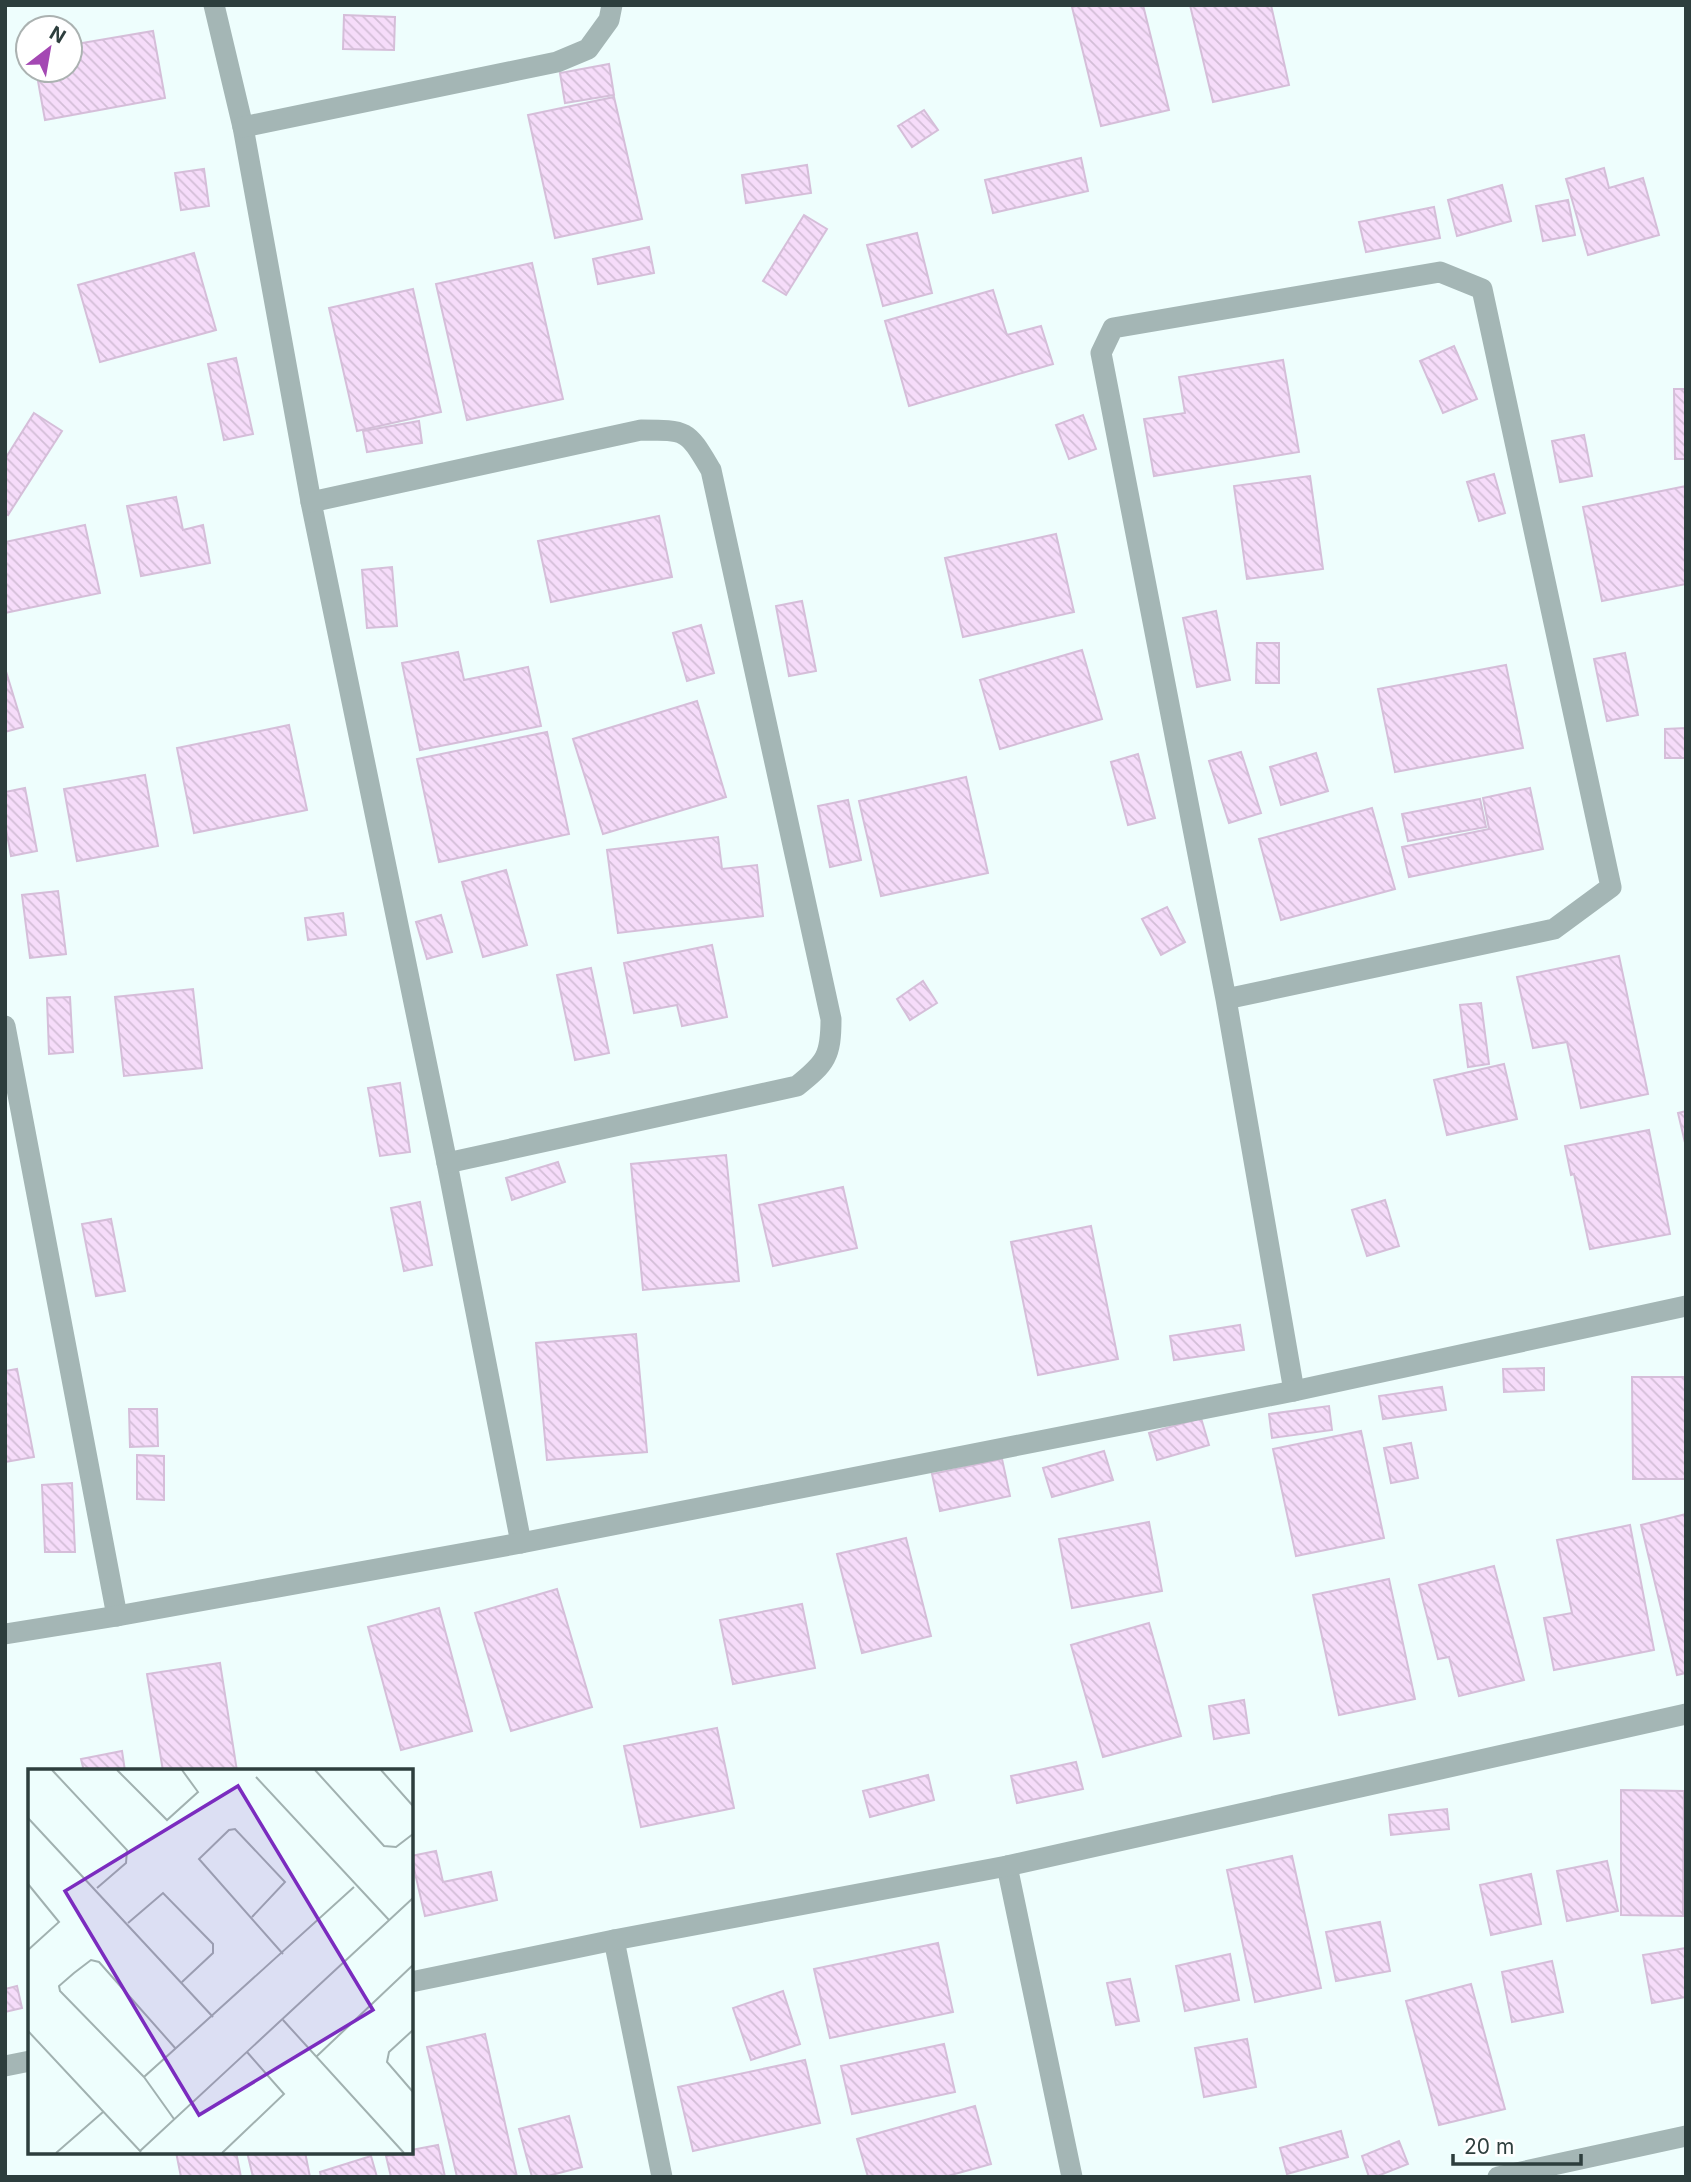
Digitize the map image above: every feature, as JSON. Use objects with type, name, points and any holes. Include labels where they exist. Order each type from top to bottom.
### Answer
[{"type":"street","points":[[215,5],[243,127],[311,502],[447,1163],[521,1542]]},
{"type":"street","points":[[243,127],[556,62],[588,49],[609,20],[612,5]]},
{"type":"street","points":[[1226,999],[1554,929],[1611,887],[1482,289],[1440,272],[1114,328],[1101,352],[1226,999],[1294,1391]]},
{"type":"street","points":[[311,502],[641,430],[675,430],[693,440],[711,471],[831,1019],[831,1043],[821,1066],[797,1086],[447,1163]]},
{"type":"street","points":[[5,1026],[117,1616]]},
{"type":"street","points":[[5,1634],[521,1542],[1294,1391],[1686,1306]]},
{"type":"street","points":[[413,1982],[614,1940],[1007,1866],[1686,1714]]},
{"type":"street","points":[[1007,1866],[1072,2177]]},
{"type":"street","points":[[614,1940],[662,2177]]},
{"type":"street","points":[[5,2066],[28,2061]]},
{"type":"street","points":[[1498,2177],[1686,2136]]},
{"type":"building","points":[[1143,5],[1169,110],[1101,126],[1072,7]]},
{"type":"building","points":[[1190,5],[1271,5],[1289,85],[1213,102]]},
{"type":"building","points":[[344,15],[395,17],[394,50],[343,49]]},
{"type":"building","points":[[153,31],[165,98],[45,120],[39,84],[84,84],[84,43]]},
{"type":"building","points":[[609,64],[614,95],[565,103],[560,73]]},
{"type":"building","points":[[614,97],[642,219],[555,238],[528,115]]},
{"type":"building","points":[[924,110],[938,130],[912,147],[898,126]]},
{"type":"building","points":[[1081,158],[1088,191],[993,213],[985,180]]},
{"type":"building","points":[[807,165],[811,193],[746,203],[742,175]]},
{"type":"building","points":[[1604,168],[1609,188],[1643,178],[1659,235],[1588,255],[1566,179]]},
{"type":"building","points":[[204,169],[209,206],[181,210],[175,173]]},
{"type":"building","points":[[1502,185],[1511,221],[1457,236],[1448,200]]},
{"type":"building","points":[[1568,200],[1575,235],[1543,241],[1536,206]]},
{"type":"building","points":[[1434,207],[1440,238],[1366,252],[1359,222]]},
{"type":"building","points":[[804,215],[827,229],[786,295],[763,281]]},
{"type":"building","points":[[917,233],[932,293],[883,306],[867,245]]},
{"type":"building","points":[[649,247],[654,273],[598,284],[593,259]]},
{"type":"building","points":[[194,253],[216,330],[100,362],[78,285]]},
{"type":"building","points":[[532,263],[563,399],[467,420],[436,284]]},
{"type":"building","points":[[413,289],[441,412],[357,431],[329,308]]},
{"type":"building","points":[[993,290],[1007,335],[1041,326],[1053,364],[909,406],[885,321]]},
{"type":"building","points":[[1454,346],[1477,399],[1443,413],[1420,361]]},
{"type":"building","points":[[236,358],[253,434],[224,440],[208,364]]},
{"type":"building","points":[[1283,360],[1299,452],[1154,476],[1144,419],[1185,413],[1179,377]]},
{"type":"building","points":[[1674,389],[1686,389],[1686,459],[1675,459]]},
{"type":"building","points":[[34,413],[62,431],[8,515],[5,513],[5,459]]},
{"type":"building","points":[[1083,415],[1096,449],[1069,459],[1056,425]]},
{"type":"building","points":[[419,421],[422,443],[367,452],[363,431]]},
{"type":"building","points":[[1584,435],[1592,476],[1560,482],[1552,441]]},
{"type":"building","points":[[1494,474],[1505,513],[1479,521],[1467,482]]},
{"type":"building","points":[[1310,476],[1323,569],[1247,579],[1234,486]]},
{"type":"building","points":[[1686,486],[1686,584],[1602,601],[1583,507]]},
{"type":"building","points":[[176,497],[183,530],[203,525],[210,563],[141,576],[127,506]]},
{"type":"building","points":[[659,516],[672,577],[551,602],[538,541]]},
{"type":"building","points":[[85,525],[100,593],[5,613],[5,542]]},
{"type":"building","points":[[1056,534],[1074,612],[963,637],[945,558]]},
{"type":"building","points":[[392,567],[397,626],[367,628],[362,570]]},
{"type":"building","points":[[802,601],[816,671],[789,676],[776,606]]},
{"type":"building","points":[[1216,611],[1230,680],[1197,687],[1183,618]]},
{"type":"building","points":[[701,625],[714,673],[687,681],[673,633]]},
{"type":"building","points":[[1257,643],[1279,643],[1279,683],[1256,683]]},
{"type":"building","points":[[1082,650],[1102,719],[1000,749],[980,680]]},
{"type":"building","points":[[458,652],[464,680],[528,667],[541,726],[420,750],[402,663]]},
{"type":"building","points":[[1625,653],[1638,715],[1607,721],[1594,659]]},
{"type":"building","points":[[1506,665],[1523,748],[1395,772],[1378,689]]},
{"type":"building","points":[[5,668],[23,727],[5,732]]},
{"type":"building","points":[[697,701],[726,797],[603,834],[573,739]]},
{"type":"building","points":[[289,725],[307,810],[194,833],[177,748]]},
{"type":"building","points":[[1686,728],[1686,758],[1665,758],[1665,729]]},
{"type":"building","points":[[547,732],[569,834],[439,862],[417,759]]},
{"type":"building","points":[[1241,752],[1261,813],[1229,823],[1209,761]]},
{"type":"building","points":[[1316,753],[1328,791],[1281,805],[1270,767]]},
{"type":"building","points":[[1138,754],[1155,818],[1128,825],[1111,762]]},
{"type":"building","points":[[145,775],[158,846],[77,861],[64,789]]},
{"type":"building","points":[[966,777],[988,873],[881,896],[859,801]]},
{"type":"building","points":[[25,788],[37,851],[11,856],[5,824],[5,792]]},
{"type":"building","points":[[1530,788],[1543,849],[1409,877],[1402,847],[1489,829],[1483,798]]},
{"type":"building","points":[[1480,799],[1486,827],[1408,841],[1402,814]]},
{"type":"building","points":[[848,800],[861,860],[830,867],[818,806]]},
{"type":"building","points":[[1372,808],[1395,889],[1281,920],[1259,839]]},
{"type":"building","points":[[718,837],[722,869],[757,865],[763,916],[618,933],[607,850]]},
{"type":"building","points":[[506,870],[527,945],[483,957],[462,882]]},
{"type":"building","points":[[58,891],[66,954],[30,958],[22,895]]},
{"type":"building","points":[[1167,907],[1185,942],[1161,955],[1142,919]]},
{"type":"building","points":[[343,913],[346,935],[308,940],[305,918]]},
{"type":"building","points":[[441,915],[452,952],[427,959],[416,922]]},
{"type":"building","points":[[712,945],[727,1017],[682,1026],[677,1005],[634,1013],[624,963]]},
{"type":"building","points":[[1619,956],[1648,1094],[1581,1108],[1567,1042],[1533,1048],[1517,977]]},
{"type":"building","points":[[591,968],[609,1053],[575,1060],[557,975]]},
{"type":"building","points":[[923,981],[937,1003],[910,1020],[897,999]]},
{"type":"building","points":[[193,989],[202,1068],[124,1076],[115,997]]},
{"type":"building","points":[[70,997],[73,1052],[49,1054],[47,998]]},
{"type":"building","points":[[1481,1003],[1489,1064],[1468,1067],[1460,1005]]},
{"type":"building","points":[[1504,1064],[1517,1119],[1447,1135],[1434,1080]]},
{"type":"building","points":[[400,1083],[410,1152],[380,1156],[368,1088]]},
{"type":"building","points":[[1686,1111],[1686,1147],[1678,1113]]},
{"type":"building","points":[[1649,1130],[1670,1234],[1590,1249],[1574,1174],[1571,1175],[1565,1146]]},
{"type":"building","points":[[726,1155],[739,1281],[643,1290],[631,1164]]},
{"type":"building","points":[[558,1162],[565,1182],[512,1200],[506,1178]]},
{"type":"building","points":[[843,1187],[857,1248],[773,1266],[759,1205]]},
{"type":"building","points":[[1385,1200],[1399,1246],[1367,1256],[1352,1210]]},
{"type":"building","points":[[420,1202],[432,1265],[404,1271],[391,1208]]},
{"type":"building","points":[[111,1219],[125,1291],[96,1296],[82,1224]]},
{"type":"building","points":[[1091,1226],[1118,1359],[1038,1375],[1011,1242]]},
{"type":"building","points":[[1240,1325],[1244,1350],[1174,1360],[1170,1336]]},
{"type":"building","points":[[636,1334],[647,1452],[547,1460],[536,1343]]},
{"type":"building","points":[[1544,1368],[1544,1390],[1504,1392],[1503,1369]]},
{"type":"building","points":[[17,1369],[34,1457],[5,1462],[5,1371]]},
{"type":"building","points":[[1632,1377],[1686,1377],[1686,1479],[1633,1479]]},
{"type":"building","points":[[1442,1387],[1446,1410],[1383,1419],[1379,1396]]},
{"type":"building","points":[[1329,1406],[1332,1430],[1272,1438],[1269,1414]]},
{"type":"building","points":[[129,1409],[157,1409],[158,1446],[130,1447]]},
{"type":"building","points":[[1201,1418],[1209,1445],[1157,1460],[1149,1433]]},
{"type":"building","points":[[1361,1431],[1384,1538],[1296,1556],[1273,1449]]},
{"type":"building","points":[[1411,1443],[1418,1478],[1391,1483],[1384,1448]]},
{"type":"building","points":[[1104,1451],[1113,1480],[1052,1497],[1043,1468]]},
{"type":"building","points":[[137,1455],[164,1456],[164,1500],[137,1499]]},
{"type":"building","points":[[1002,1459],[1010,1496],[940,1511],[932,1474]]},
{"type":"building","points":[[72,1483],[75,1552],[45,1552],[42,1485]]},
{"type":"building","points":[[1686,1514],[1686,1673],[1677,1675],[1641,1525]]},
{"type":"building","points":[[1149,1522],[1162,1591],[1072,1608],[1059,1539]]},
{"type":"building","points":[[1630,1525],[1654,1650],[1554,1670],[1544,1618],[1572,1613],[1557,1540]]},
{"type":"building","points":[[906,1538],[931,1636],[862,1653],[837,1554]]},
{"type":"building","points":[[1494,1566],[1524,1680],[1459,1696],[1449,1657],[1438,1659],[1419,1585]]},
{"type":"building","points":[[1389,1579],[1415,1699],[1339,1715],[1313,1595]]},
{"type":"building","points":[[557,1589],[592,1707],[511,1731],[475,1613]]},
{"type":"building","points":[[802,1604],[815,1668],[733,1684],[720,1620]]},
{"type":"building","points":[[439,1608],[472,1731],[401,1750],[368,1627]]},
{"type":"building","points":[[1149,1623],[1181,1736],[1103,1757],[1071,1645]]},
{"type":"building","points":[[220,1663],[237,1769],[163,1769],[147,1674]]},
{"type":"building","points":[[1244,1700],[1249,1733],[1214,1739],[1209,1706]]},
{"type":"building","points":[[717,1728],[734,1808],[641,1827],[624,1746]]},
{"type":"building","points":[[122,1751],[125,1769],[84,1769],[81,1759]]},
{"type":"building","points":[[1076,1762],[1083,1789],[1017,1803],[1011,1776]]},
{"type":"building","points":[[928,1775],[934,1800],[870,1817],[863,1791]]},
{"type":"building","points":[[1621,1790],[1684,1791],[1683,1916],[1621,1915]]},
{"type":"building","points":[[1447,1809],[1449,1829],[1391,1835],[1389,1815]]},
{"type":"building","points":[[436,1851],[443,1882],[491,1872],[497,1900],[425,1916],[413,1856]]},
{"type":"building","points":[[1292,1856],[1321,1988],[1255,2002],[1227,1870]]},
{"type":"building","points":[[1607,1861],[1618,1911],[1567,1921],[1557,1871]]},
{"type":"building","points":[[1531,1874],[1541,1924],[1491,1935],[1480,1885]]},
{"type":"building","points":[[1380,1922],[1390,1971],[1336,1981],[1326,1932]]},
{"type":"building","points":[[938,1943],[953,2012],[830,2038],[814,1969]]},
{"type":"building","points":[[1686,1948],[1686,1997],[1652,2003],[1643,1955]]},
{"type":"building","points":[[1230,1954],[1239,2000],[1185,2011],[1176,1966]]},
{"type":"building","points":[[1552,1961],[1563,2012],[1512,2022],[1502,1972]]},
{"type":"building","points":[[1130,1979],[1139,2021],[1116,2025],[1107,1983]]},
{"type":"building","points":[[1471,1984],[1505,2109],[1439,2125],[1406,2001]]},
{"type":"building","points":[[17,1986],[22,2008],[5,2012],[5,1989]]},
{"type":"building","points":[[783,1991],[800,2044],[751,2060],[733,2008]]},
{"type":"building","points":[[485,2034],[517,2177],[457,2177],[427,2047]]},
{"type":"building","points":[[1247,2039],[1256,2087],[1204,2097],[1195,2048]]},
{"type":"building","points":[[944,2044],[955,2092],[852,2114],[841,2066]]},
{"type":"building","points":[[805,2060],[820,2123],[693,2151],[678,2087]]},
{"type":"building","points":[[975,2106],[991,2164],[944,2177],[868,2177],[857,2139]]},
{"type":"building","points":[[569,2116],[582,2167],[544,2177],[532,2177],[519,2129]]},
{"type":"building","points":[[1341,2131],[1348,2157],[1287,2174],[1280,2148]]},
{"type":"building","points":[[1399,2141],[1408,2164],[1369,2177],[1362,2156]]},
{"type":"building","points":[[438,2145],[445,2177],[391,2177],[386,2156],[413,2154],[413,2150]]},
{"type":"building","points":[[176,2154],[236,2154],[241,2177],[181,2177]]},
{"type":"building","points":[[247,2154],[305,2154],[310,2177],[253,2177]]},
{"type":"building","points":[[371,2156],[377,2177],[321,2177],[320,2172]]}]
